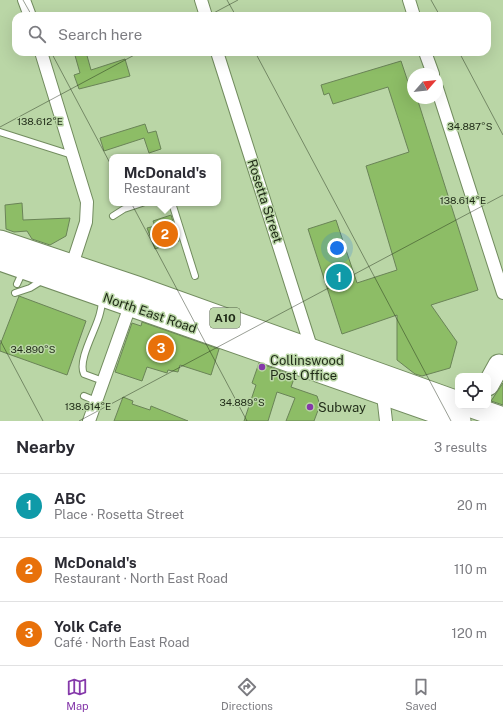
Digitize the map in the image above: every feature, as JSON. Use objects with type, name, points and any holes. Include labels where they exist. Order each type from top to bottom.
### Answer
[{"type":"highway","name":"North East Road","points":[[0,241],[62,275],[102,304],[130,306],[383,395],[446,404]]},
{"type":"highway","name":"North East Road","points":[[0,260],[21,276],[62,275],[137,286],[312,350],[446,404],[460,421]]},
{"type":"highway","points":[[130,306],[137,286]]},
{"type":"highway","points":[[491,380],[499,365]]},
{"type":"highway","points":[[480,409],[494,413]]},
{"type":"street","points":[[24,0],[28,12]]},
{"type":"street","points":[[200,0],[204,12]]},
{"type":"street","points":[[409,0],[413,12]]},
{"type":"street","points":[[42,56],[87,202],[86,222],[62,275]]},
{"type":"street","name":"Rosetta Street","points":[[218,56],[312,350]]},
{"type":"street","points":[[427,56],[431,68]]},
{"type":"street","points":[[442,104],[503,293]]},
{"type":"street","points":[[89,421],[130,306]]},
{"type":"street","points":[[383,395],[386,421]]},
{"type":"lane","points":[[0,132],[74,156]]},
{"type":"lane","points":[[112,216],[133,206]]},
{"type":"lane","points":[[173,206],[195,276]]},
{"type":"lane","points":[[15,292],[30,288],[62,275]]},
{"type":"lane","points":[[102,304],[83,359],[82,370],[84,374],[103,381]]},
{"type":"lane","points":[[84,396],[96,401]]},
{"type":"building","points":[[75,56],[87,56],[91,70],[125,59],[130,76],[79,89],[74,75],[80,73]]},
{"type":"building","points":[[401,61],[407,79],[407,104],[419,104],[478,290],[431,305],[457,342],[450,368],[422,376],[415,374],[397,360],[397,315],[342,334],[308,229],[336,220],[357,283],[397,270],[366,166],[409,152],[388,87],[333,104],[329,93],[324,95],[321,85]]},
{"type":"building","points":[[145,124],[148,133],[156,131],[161,149],[149,153],[144,138],[104,151],[100,138]]},
{"type":"building","points":[[22,203],[23,220],[70,218],[66,236],[50,245],[32,239],[27,231],[14,232],[6,229],[5,205]]},
{"type":"building","points":[[171,215],[179,241],[155,249],[147,228],[155,226],[153,221]]},
{"type":"building","points":[[19,296],[86,321],[67,375],[0,351],[0,345]]},
{"type":"building","points":[[142,322],[219,349],[211,375],[180,365],[178,372],[168,370],[167,373],[147,367],[142,381],[115,372],[132,323],[141,326]]},
{"type":"building","points":[[259,363],[295,376],[291,387],[317,396],[320,405],[314,421],[286,421],[295,398],[277,392],[268,421],[244,421],[256,385],[252,383]]},
{"type":"building","points":[[503,383],[503,405],[491,401]]},
{"type":"building","points":[[123,397],[133,401],[132,404],[150,410],[151,406],[188,421],[114,421]]},
{"type":"place","name":"McDonald's","points":[[165,234]]},
{"type":"place","name":"ABC","points":[[339,277]]},
{"type":"place","name":"Yolk Cafe","points":[[161,348]]},
{"type":"place","name":"Collinswood Post Office","points":[[262,367]]},
{"type":"place","name":"Subway","points":[[310,407]]}]
